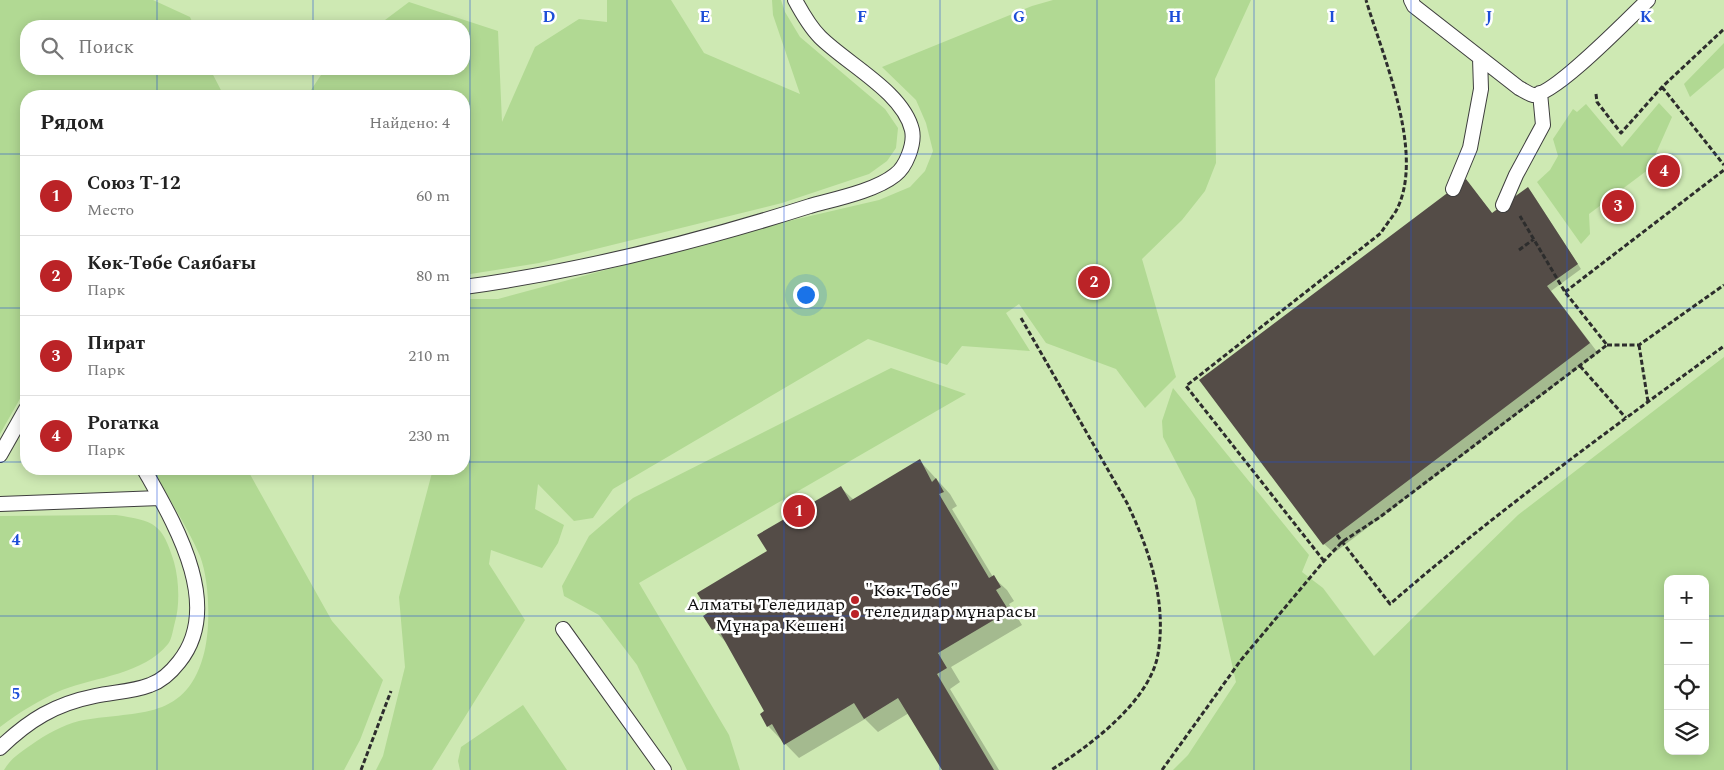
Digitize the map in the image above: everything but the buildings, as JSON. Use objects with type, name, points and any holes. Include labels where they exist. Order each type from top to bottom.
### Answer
[{"type":"lane","points":[[470,286],[589,266],[779,216],[856,192],[896,175],[905,164],[911,147],[913,132],[905,112],[884,91],[820,37],[804,18],[795,0]]},
{"type":"lane","points":[[1411,0],[1414,6],[1480,58],[1519,88],[1533,95],[1549,90],[1566,77],[1648,0]]},
{"type":"lane","points":[[1452,189],[1470,148],[1480,89],[1480,58]]},
{"type":"lane","points":[[1504,204],[1516,175],[1543,125],[1540,93]]},
{"type":"lane","points":[[0,455],[20,420]]},
{"type":"lane","points":[[0,748],[22,727],[41,715],[76,701],[135,690],[153,684],[172,671],[190,649],[196,621],[196,588],[186,552],[147,475]]},
{"type":"lane","points":[[0,504],[160,498]]},
{"type":"lane","points":[[563,629],[664,770]]},
{"type":"path","points":[[1324,561],[1186,386],[1380,234],[1396,210],[1405,180],[1407,151],[1402,120],[1366,0]]},
{"type":"path","points":[[1596,94],[1597,102],[1621,133],[1662,88],[1724,29]]},
{"type":"path","points":[[1662,88],[1724,165]]},
{"type":"path","points":[[1565,292],[1724,170]]},
{"type":"path","points":[[1519,215],[1565,292],[1606,344]]},
{"type":"path","points":[[1519,250],[1534,239]]},
{"type":"path","points":[[1162,770],[1241,660],[1342,542],[1380,517],[1580,366],[1606,344],[1639,346],[1724,285]]},
{"type":"path","points":[[1020,318],[1122,494],[1138,526],[1154,570],[1159,612],[1158,655],[1146,684],[1125,712],[1094,739],[1051,770]]},
{"type":"path","points":[[1639,346],[1648,402]]},
{"type":"path","points":[[1337,535],[1390,604],[1440,560],[1724,346]]},
{"type":"path","points":[[1580,366],[1626,418]]},
{"type":"path","points":[[361,770],[391,691]]},
{"type":"green space","points":[[0,0],[1724,0],[1724,770],[0,770]]},
{"type":"green space","points":[[0,0],[153,0],[190,17],[191,20],[20,20],[20,75],[213,75],[221,90],[20,90],[20,399],[0,434]]},
{"type":"green space","points":[[607,0],[671,0],[704,53],[800,94],[773,15],[772,0],[781,0],[785,12],[800,37],[885,109],[898,128],[896,148],[887,161],[869,174],[782,203],[539,263],[470,274],[470,90],[311,90],[321,75],[470,75],[470,22],[498,31],[502,122],[535,47],[579,19],[607,22]]},
{"type":"green space","points":[[1053,0],[1251,0],[1215,79],[1216,163],[1205,191],[1182,220],[1142,259],[1176,377],[1145,408],[1116,369],[1046,343],[1019,304],[1006,313],[1030,351],[962,346],[947,365],[868,339],[613,489],[593,518],[574,521],[538,484],[535,509],[564,525],[558,543],[542,568],[491,550],[489,564],[525,620],[432,770],[376,770],[383,756],[405,667],[399,597],[431,475],[470,475],[470,299],[498,299],[776,224],[879,200],[910,187],[925,171],[933,151],[926,123],[916,100],[882,67],[1032,6]]},
{"type":"green space","points":[[409,2],[464,20],[385,20]]},
{"type":"green space","points":[[1724,43],[1724,68],[1690,97],[1684,84]]},
{"type":"green space","points":[[1659,103],[1672,117],[1649,169],[1589,214],[1590,234],[1581,244],[1537,182],[1550,170],[1558,156],[1553,139],[1573,109],[1577,112],[1586,104],[1622,147]]},
{"type":"green space","points":[[1724,357],[1724,770],[1173,770],[1188,755],[1236,682],[1195,499],[1163,437],[1162,421],[1173,388],[1309,555],[1302,572],[1323,588],[1374,656],[1518,515]]},
{"type":"green space","points":[[891,368],[966,394],[639,583],[729,735],[740,770],[687,770],[637,665],[599,615],[564,596],[562,586],[589,536],[633,498]]},
{"type":"green space","points":[[156,475],[250,475],[332,621],[383,680],[360,740],[344,770],[4,770],[19,753],[60,728],[79,721],[154,710],[170,703],[183,693],[194,678],[206,646],[208,606],[206,579],[200,556]]},
{"type":"green space","points":[[116,515],[140,519],[155,526],[161,532],[170,549],[176,569],[178,608],[168,644],[146,662],[119,673],[62,690],[45,698],[0,727],[0,516]]},
{"type":"green space","points":[[523,705],[567,770],[460,770],[458,761],[461,747]]},
{"type":"place","name":"Рогатка","points":[[1664,171]]},
{"type":"place","name":"Пират","points":[[1618,206]]},
{"type":"place","name":"Көк-Төбе Саябағы","points":[[1094,282]]},
{"type":"place","name":"Союз Т-12","points":[[799,511]]},
{"type":"place","name":"\"Көк-Төбе\" теледидар мұнарасы","points":[[855,600]]},
{"type":"place","name":"Алматы Теледидар Мұнара Кешені","points":[[855,614]]}]
